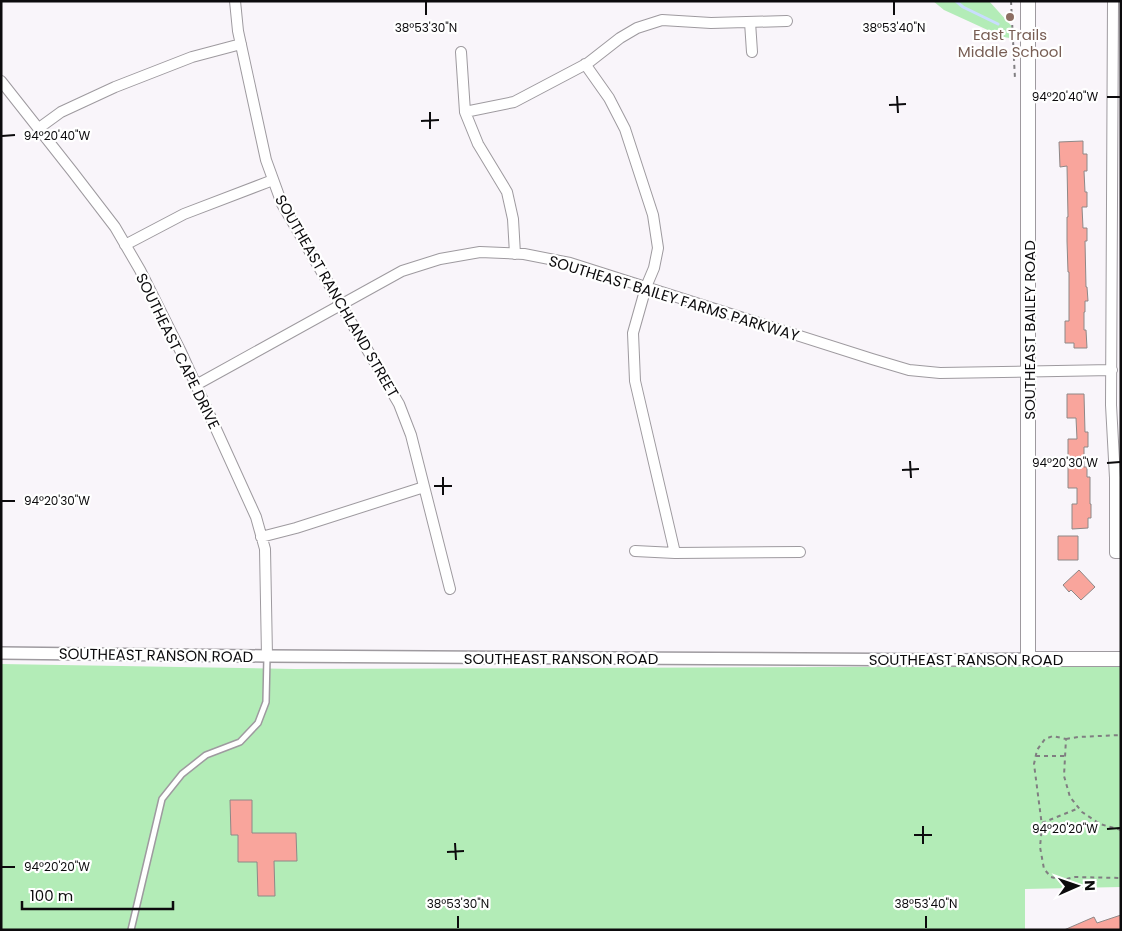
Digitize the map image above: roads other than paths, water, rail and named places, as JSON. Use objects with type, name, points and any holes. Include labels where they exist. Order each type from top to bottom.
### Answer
[{"type":"main road","name":"SOUTHEAST BAILEY ROAD","points":[[1028,1],[1028,659]]},
{"type":"main road","name":"SOUTHEAST RANSON ROAD","points":[[1028,659],[1121,659]]},
{"type":"street","name":"SOUTHEAST RANCHLAND STREET","points":[[235,1],[238,30],[266,160],[273,180],[282,204],[398,404],[411,435],[450,589]]},
{"type":"street","points":[[1113,1],[1111,405],[1118,553]]},
{"type":"street","points":[[465,112],[514,102],[586,64],[620,38],[637,28],[662,20],[711,23],[787,21]]},
{"type":"street","points":[[750,22],[752,52]]},
{"type":"street","points":[[39,128],[61,112],[115,87],[192,57],[241,44]]},
{"type":"street","points":[[461,52],[465,112],[478,144],[507,192],[513,219],[515,254]]},
{"type":"street","points":[[586,64],[609,98],[625,129],[653,215],[658,248],[654,268],[646,287],[633,332],[635,381],[675,552]]},
{"type":"street","name":"SOUTHEAST CAPE DRIVE","points":[[1,82],[39,128],[114,227],[125,244],[181,352],[256,517],[265,549],[267,656]]},
{"type":"street","points":[[125,244],[184,214],[273,180]]},
{"type":"street","name":"SOUTHEAST BAILEY FARMS PARKWAY","points":[[196,385],[402,271],[440,260],[480,252],[524,254],[570,263],[909,370],[940,373],[1112,370]]},
{"type":"street","points":[[261,537],[296,528],[424,487]]},
{"type":"street","points":[[635,551],[800,552]]},
{"type":"street","name":"SOUTHEAST RANSON ROAD","points":[[1,653],[1028,659]]},
{"type":"lane","points":[[131,930],[162,799],[182,774],[206,755],[240,742],[258,723],[266,702],[267,656]]},
{"type":"waterway","points":[[956,1],[963,7],[998,24]]},
{"type":"place","name":"East Trails Middle School","points":[[1010,17]]}]
